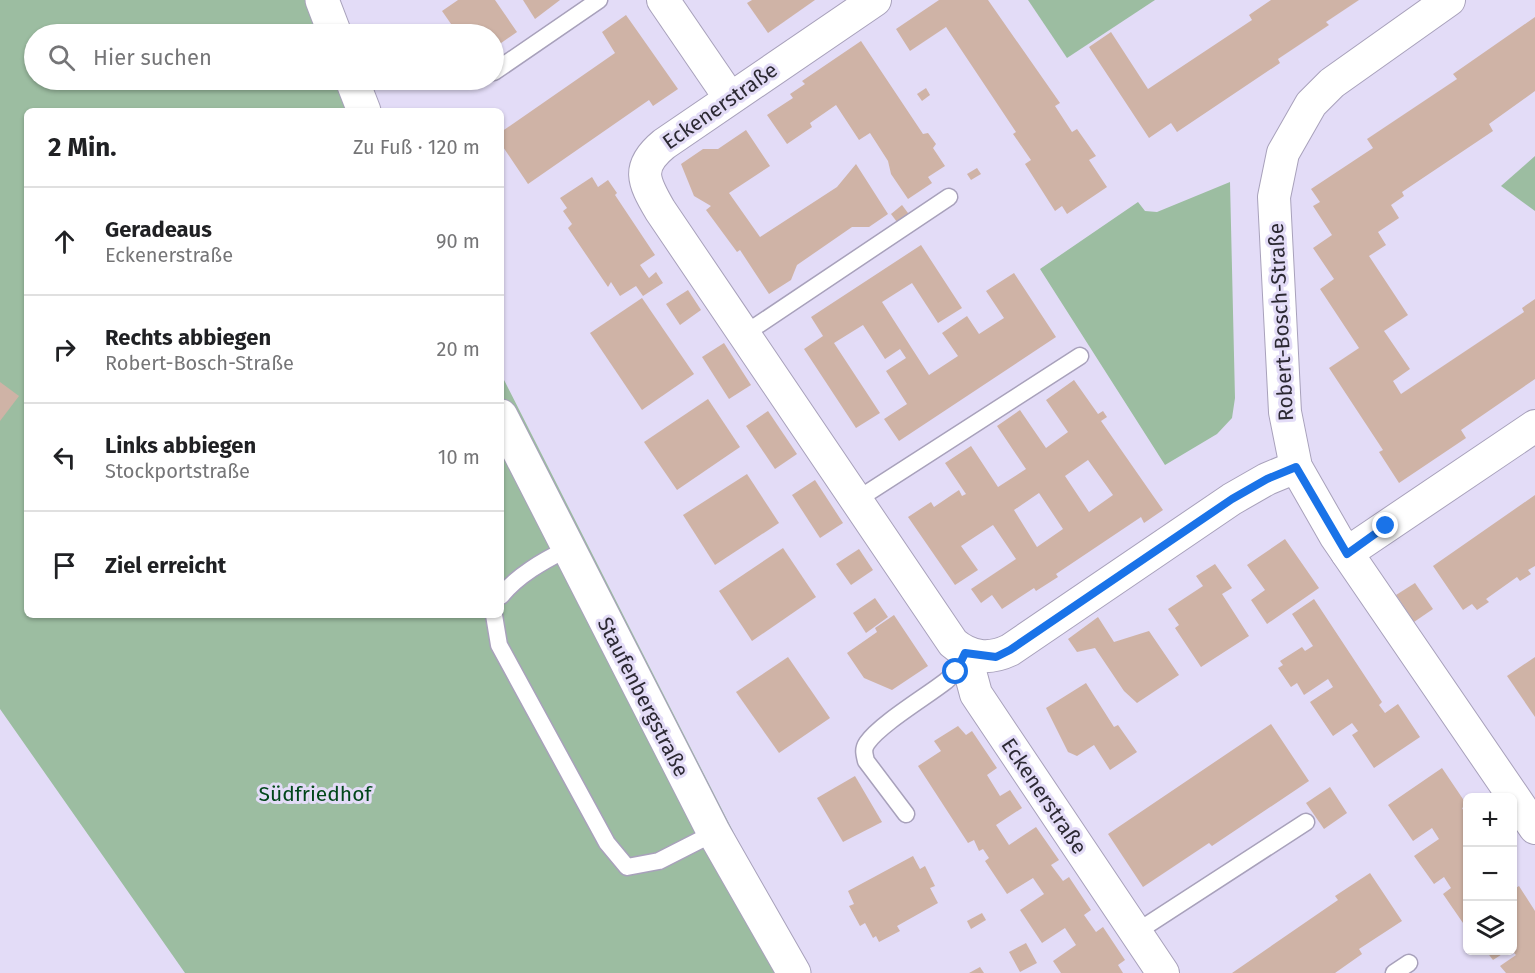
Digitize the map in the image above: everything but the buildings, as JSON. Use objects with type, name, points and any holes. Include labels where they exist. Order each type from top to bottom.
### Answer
[{"type":"street","points":[[322,0],[331,24]]},
{"type":"street","points":[[663,0],[730,98]]},
{"type":"street","name":"Eckenerstraße","points":[[875,0],[652,154],[646,163],[645,177],[660,210],[743,335],[953,643],[965,653],[976,694],[1163,973]]},
{"type":"street","name":"Robert-Bosch-Straße","points":[[1449,0],[1332,83],[1311,104],[1295,127],[1280,161],[1274,197],[1282,383],[1289,440],[1296,467],[1347,554],[1535,828]]},
{"type":"street","points":[[356,90],[363,108]]},
{"type":"street","name":"Staufenbergstraße","points":[[504,422],[714,834],[794,973]]},
{"type":"street","points":[[1347,554],[1535,426]]},
{"type":"street","points":[[965,653],[996,657],[1010,650],[1232,499],[1267,479],[1296,467]]},
{"type":"lane","points":[[504,65],[599,0]]},
{"type":"lane","points":[[743,335],[949,197]]},
{"type":"lane","points":[[855,501],[1080,356]]},
{"type":"lane","points":[[504,592],[510,585],[544,561],[567,549]]},
{"type":"lane","points":[[495,618],[500,645],[607,843],[627,867],[658,861],[714,834]]},
{"type":"lane","points":[[906,814],[866,761],[863,752],[867,742],[878,732],[956,672],[965,653]]},
{"type":"lane","points":[[1136,933],[1306,822]]},
{"type":"lane","points":[[1394,973],[1409,963]]},
{"type":"green space","name":"Südfriedhof","points":[[0,0],[315,0],[327,24],[24,24],[24,90],[359,90],[368,108],[24,108],[24,618],[504,618],[504,380],[805,973],[185,973],[0,709]]},
{"type":"green space","points":[[1028,0],[1155,0],[1067,58]]},
{"type":"green space","points":[[1535,156],[1535,211],[1501,186]]},
{"type":"green space","points":[[1230,182],[1235,398],[1232,418],[1217,434],[1165,465],[1040,269],[1138,202],[1145,211],[1157,212]]},
{"type":"route","points":[[956,672],[965,653],[978,657],[996,657],[1010,650],[1232,499],[1267,479],[1296,467],[1347,554],[1386,526]]}]
